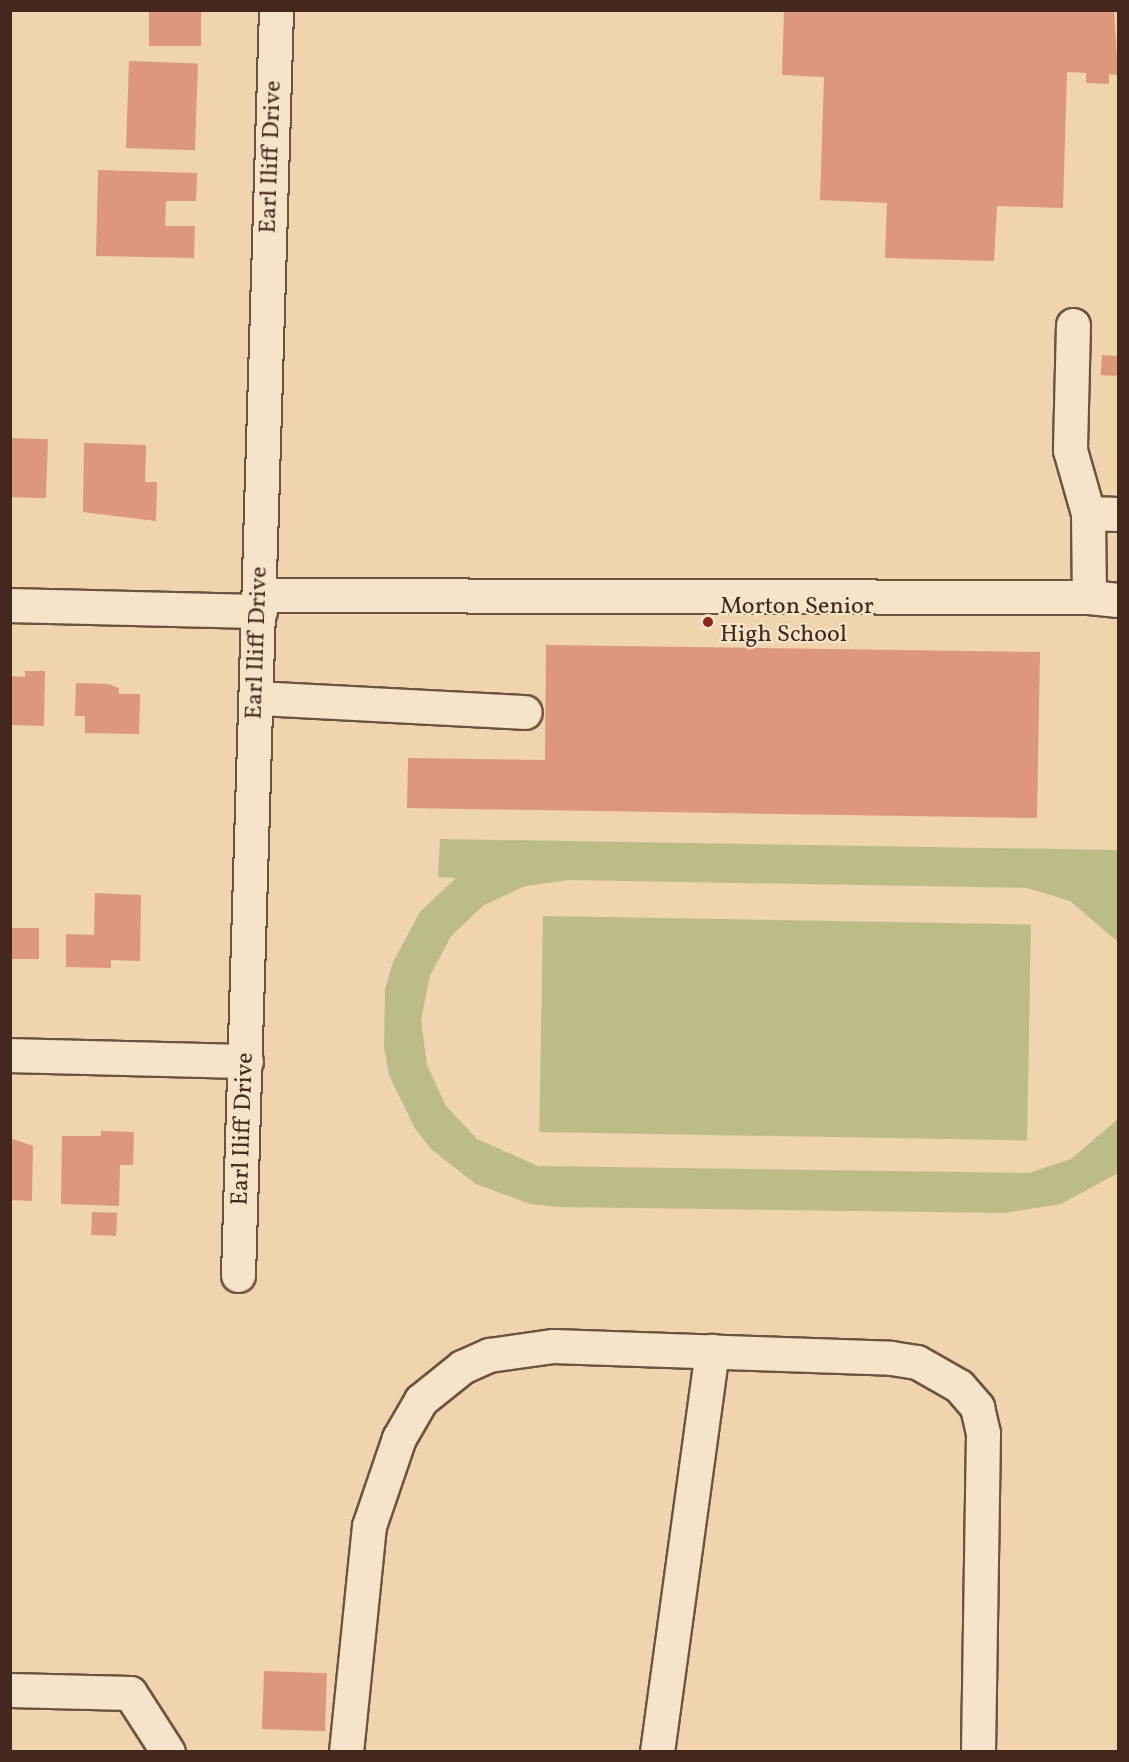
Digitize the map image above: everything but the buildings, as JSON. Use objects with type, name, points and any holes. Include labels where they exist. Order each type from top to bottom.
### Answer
[{"type":"street","name":"Earl Iliff Drive","points":[[238,1275],[260,603],[276,10]]},
{"type":"street","points":[[10,605],[1104,598],[1103,514],[1070,450],[1073,325]]},
{"type":"street","points":[[257,698],[525,712]]},
{"type":"street","points":[[10,1055],[246,1061]]},
{"type":"street","points":[[346,1752],[369,1526],[399,1438],[421,1400],[462,1367],[520,1348],[711,1351],[917,1362],[960,1386],[976,1407],[984,1468],[978,1752]]},
{"type":"street","points":[[657,1752],[711,1351]]},
{"type":"street","points":[[10,1690],[130,1693],[168,1752]]},
{"type":"green space","points":[[440,839],[1118,850],[1118,942],[1070,901],[1027,888],[569,880],[525,886],[484,905],[451,936],[430,976],[421,1020],[427,1065],[446,1106],[477,1139],[538,1166],[1029,1173],[1071,1159],[1118,1119],[1118,1173],[1061,1204],[1004,1213],[559,1207],[530,1204],[476,1184],[431,1149],[414,1127],[389,1075],[384,1047],[385,989],[393,962],[420,912],[456,878],[438,877]]},
{"type":"green space","points":[[543,916],[1031,925],[1027,1140],[539,1132]]},
{"type":"place","name":"Morton Senior High School","points":[[708,622]]}]
